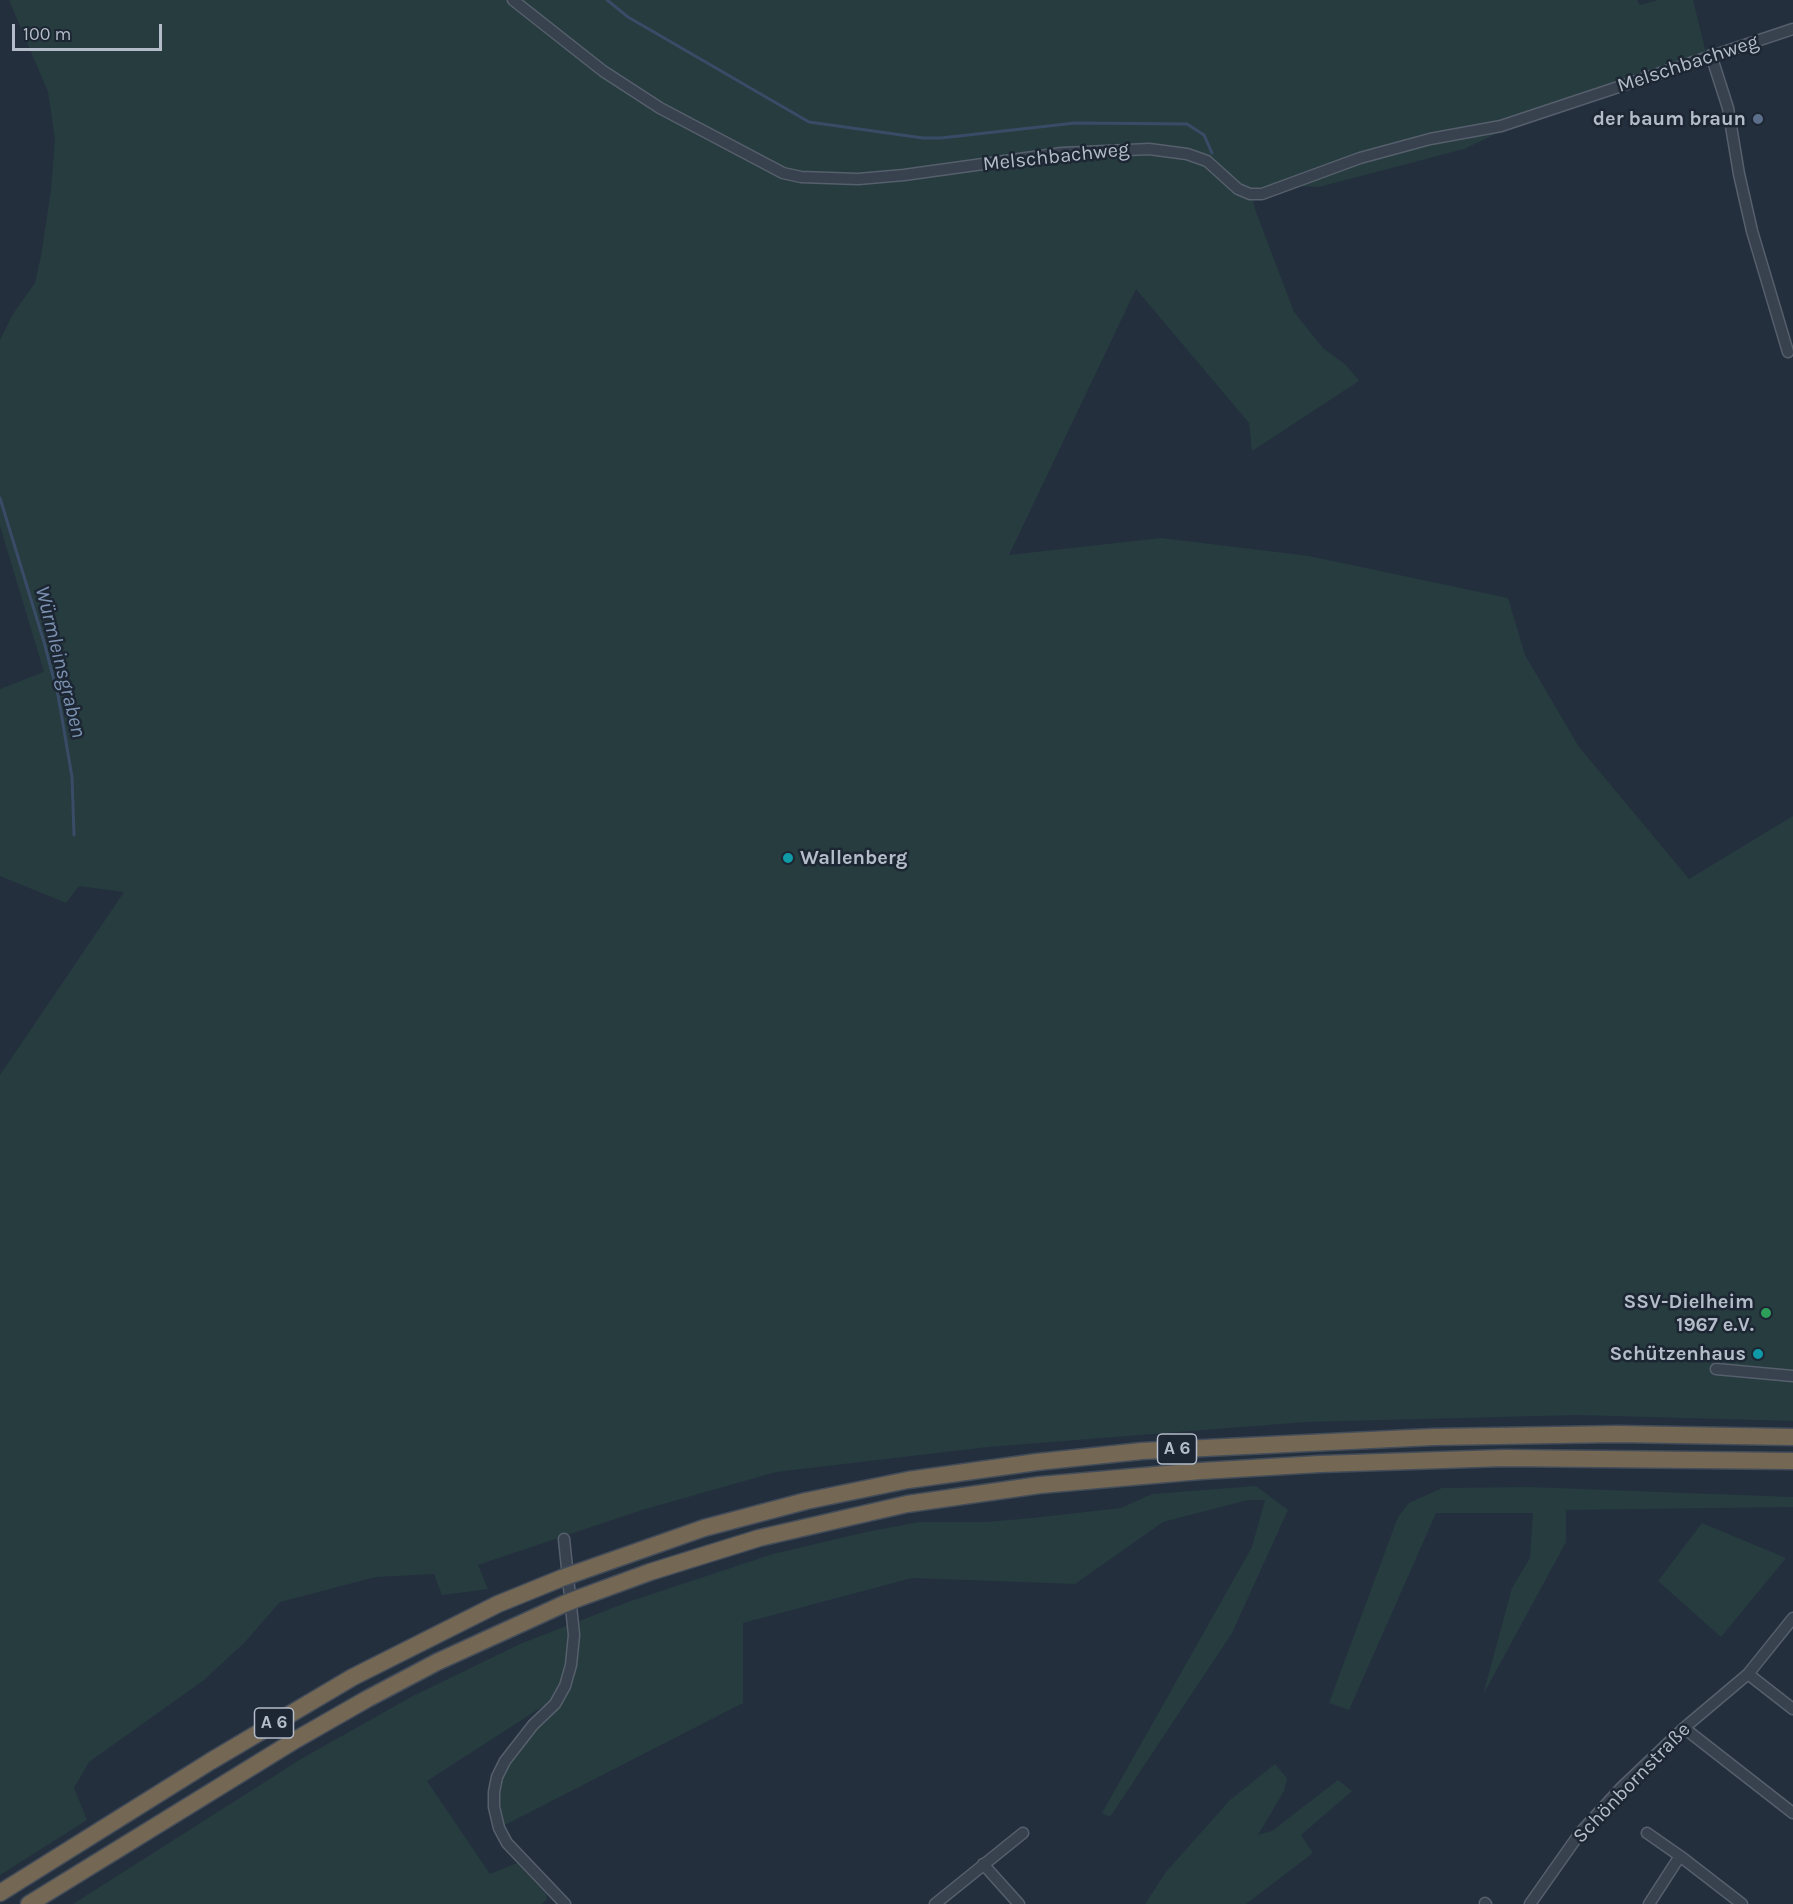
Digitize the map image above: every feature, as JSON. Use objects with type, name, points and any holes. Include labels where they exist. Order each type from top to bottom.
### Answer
[{"type":"highway","name":"A 6","points":[[0,1893],[222,1755],[353,1677],[498,1604],[704,1528],[806,1501],[908,1480],[1037,1462],[1172,1449],[1433,1437],[1618,1434],[1793,1437]]},
{"type":"highway","name":"A 6","points":[[29,1904],[297,1739],[437,1662],[572,1601],[650,1572],[768,1535],[907,1504],[1040,1485],[1201,1471],[1320,1464],[1504,1458],[1793,1461]]},
{"type":"street","name":"Melschbachweg","points":[[513,0],[603,71],[660,108],[783,173],[829,179],[904,176],[1062,153],[1149,149],[1187,154],[1207,161],[1222,172],[1238,189],[1250,194],[1262,194],[1360,158],[1430,139],[1500,126],[1793,29]]},
{"type":"street","points":[[1711,55],[1728,108],[1739,174],[1752,231],[1788,352]]},
{"type":"street","points":[[1716,1369],[1793,1376]]},
{"type":"street","points":[[564,1539],[574,1635],[571,1665],[565,1686],[555,1704],[533,1725],[505,1761],[497,1777],[494,1807],[499,1828],[507,1843],[565,1904]]},
{"type":"street","name":"Schönbornstraße","points":[[1530,1904],[1580,1833],[1622,1787],[1684,1728],[1748,1674],[1793,1618]]},
{"type":"street","points":[[1748,1674],[1793,1709]]},
{"type":"street","points":[[1684,1728],[1793,1813]]},
{"type":"street","points":[[935,1904],[1023,1833]]},
{"type":"street","points":[[1647,1833],[1742,1904]]},
{"type":"street","points":[[1649,1904],[1680,1856]]},
{"type":"street","points":[[983,1864],[1019,1904]]},
{"type":"green space","points":[[9,0],[1637,0],[1640,5],[1658,0],[1693,0],[1706,53],[1570,99],[1464,149],[1319,187],[1278,185],[1251,189],[1255,209],[1294,312],[1323,348],[1346,365],[1359,381],[1252,451],[1249,423],[1136,289],[1009,555],[1161,538],[1309,556],[1508,598],[1525,655],[1579,747],[1689,879],[1793,816],[1793,1421],[1577,1415],[1306,1422],[988,1447],[776,1472],[642,1510],[478,1565],[488,1589],[442,1595],[434,1574],[376,1577],[280,1602],[244,1643],[204,1680],[89,1762],[74,1788],[87,1820],[0,1875],[0,1075],[124,892],[79,886],[66,903],[0,876],[0,689],[44,672],[0,526],[0,340],[13,314],[35,283],[51,190],[55,139],[48,92]]},
{"type":"green space","points":[[1256,1486],[1288,1510],[1232,1633],[1110,1817],[1102,1813],[1252,1547],[1265,1500],[1248,1500],[1163,1522],[1075,1584],[912,1578],[743,1623],[743,1703],[499,1828],[497,1777],[562,1694],[427,1781],[490,1874],[517,1863],[546,1894],[547,1899],[542,1904],[73,1904],[301,1759],[411,1697],[520,1644],[628,1602],[773,1554],[919,1522],[986,1522],[1032,1518],[1121,1508],[1152,1494]]},
{"type":"green space","points":[[1529,1487],[1793,1497],[1793,1507],[1566,1510],[1566,1542],[1483,1695],[1512,1588],[1530,1558],[1533,1513],[1436,1513],[1349,1710],[1329,1703],[1398,1517],[1409,1503],[1442,1488]]},
{"type":"green space","points":[[1702,1523],[1786,1558],[1721,1637],[1658,1581]]},
{"type":"green space","points":[[1275,1764],[1287,1778],[1284,1791],[1258,1835],[1272,1831],[1338,1780],[1352,1791],[1301,1835],[1313,1853],[1246,1904],[1145,1904],[1166,1872],[1230,1800]]},
{"type":"waterway","points":[[607,0],[628,17],[809,122],[923,138],[1075,123],[1187,124],[1204,135],[1212,153]]},
{"type":"waterway","name":"Würmleinsgraben","points":[[0,498],[58,695],[72,777],[74,835]]},
{"type":"place","name":"der baum braun","points":[[1758,119]]},
{"type":"place","name":"Wallenberg","points":[[788,858]]},
{"type":"place","name":"SSV-Dielheim 1967 e.V.","points":[[1766,1313]]},
{"type":"place","name":"Schützenhaus","points":[[1758,1354]]}]
